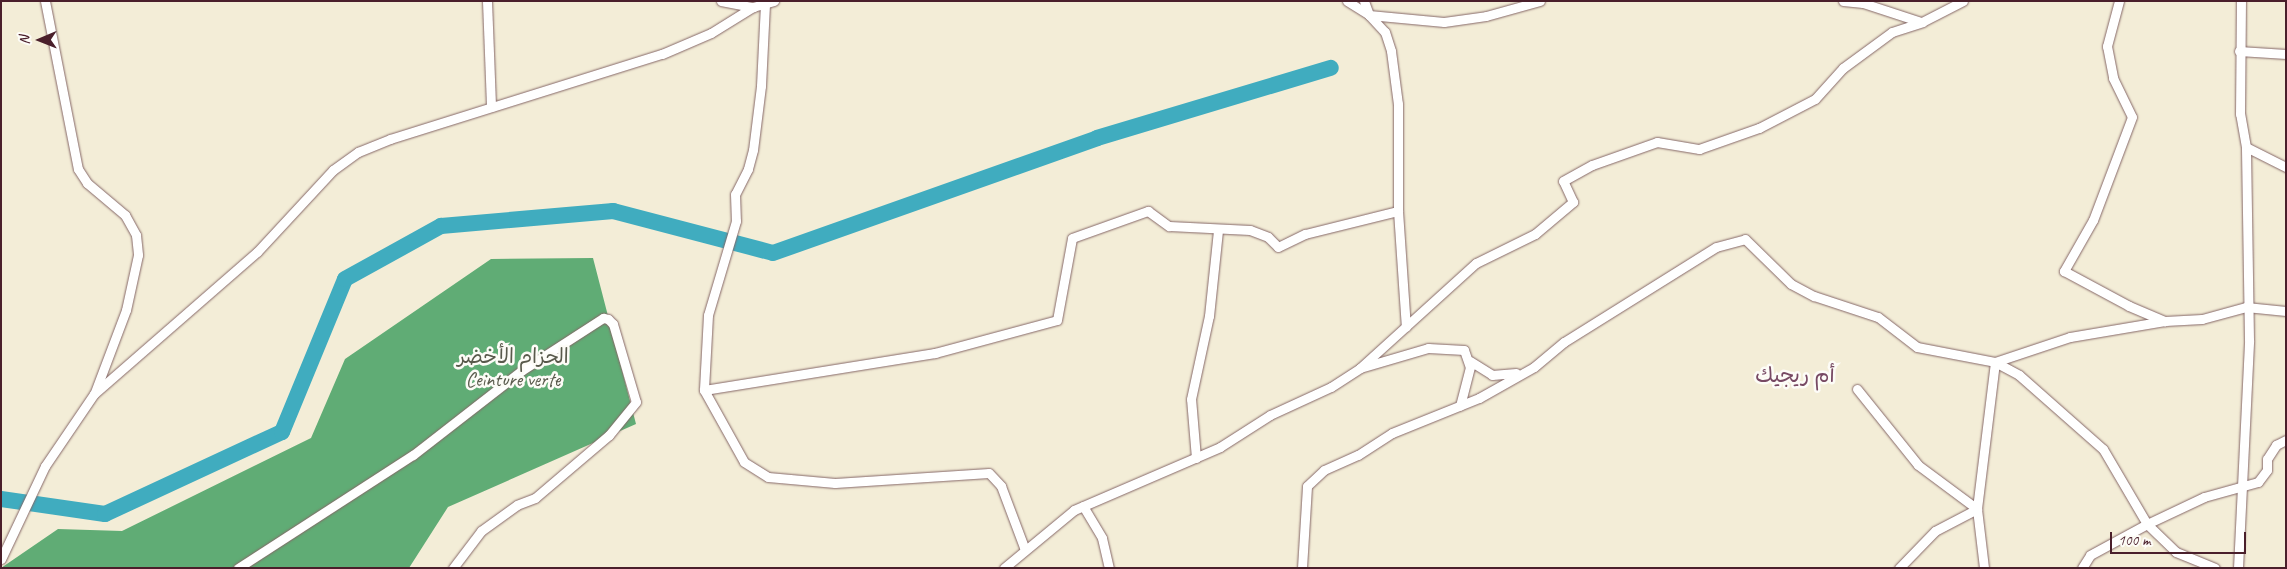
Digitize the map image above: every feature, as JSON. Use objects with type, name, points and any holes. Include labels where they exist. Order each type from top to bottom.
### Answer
[{"type":"street","points":[[1,559],[45,466],[94,394],[126,310],[138,255],[136,235],[125,215],[87,183],[78,169],[45,1]]},
{"type":"street","points":[[487,1],[491,107]]},
{"type":"street","points":[[721,1],[753,7]]},
{"type":"street","points":[[1347,1],[1369,15],[1385,32],[1392,51],[1398,104],[1398,211],[1406,328]]},
{"type":"street","points":[[1364,1],[1369,15]]},
{"type":"street","points":[[1369,15],[1444,22],[1486,16],[1540,1]]},
{"type":"street","points":[[1843,1],[1863,3],[1922,22]]},
{"type":"street","points":[[1004,568],[1083,506],[1196,458],[1360,368],[1476,263],[1534,234],[1573,202],[1563,181],[1592,165],[1657,142],[1699,149],[1759,128],[1815,99],[1842,68],[1892,32],[1922,22],[1963,1]]},
{"type":"street","points":[[2119,1],[2107,46],[2113,78],[2132,117],[2093,220],[2064,271],[2129,306],[2165,321]]},
{"type":"street","points":[[2238,568],[2249,340],[2246,307],[2246,147],[2240,114],[2239,51],[2241,1]]},
{"type":"street","points":[[94,394],[257,252],[333,170],[358,152],[491,107],[662,54],[711,33],[753,7],[769,3],[753,150],[748,169],[735,194],[736,221],[708,316],[704,390],[744,462],[768,477],[835,483],[989,473],[1001,486],[1025,550]]},
{"type":"street","points":[[2239,51],[2286,54]]},
{"type":"street","points":[[2246,147],[2286,167]]},
{"type":"street","points":[[704,390],[935,353],[1057,320],[1072,238],[1148,211],[1169,226],[1218,230],[1250,230],[1268,237],[1278,247],[1305,234],[1398,211]]},
{"type":"street","points":[[1196,458],[1191,398],[1209,316],[1218,230]]},
{"type":"street","points":[[1302,568],[1307,486],[1324,470],[1358,455],[1392,433],[1460,406],[1534,367],[1564,342],[1716,247],[1745,239],[1791,284],[1814,296],[1878,317],[1918,347],[1995,362],[2019,375],[2102,449],[2147,524],[2176,552],[2215,568]]},
{"type":"street","points":[[1995,362],[2070,337],[2165,321],[2202,319],[2246,307],[2286,312]]},
{"type":"street","points":[[238,568],[413,455],[520,370],[603,318],[608,319],[613,324],[636,402],[609,435],[535,498],[517,505],[481,531],[453,568]]},
{"type":"street","points":[[1360,368],[1435,347],[1464,350],[1470,361],[1492,375],[1504,376],[1534,367]]},
{"type":"street","points":[[1460,406],[1470,361]]},
{"type":"street","points":[[1984,568],[1977,509],[1995,362]]},
{"type":"street","points":[[1857,389],[1918,465],[1977,509]]},
{"type":"street","points":[[2082,568],[2090,555],[2147,524],[2204,497],[2243,484],[2258,482],[2267,470],[2267,459],[2276,445],[2286,440]]},
{"type":"street","points":[[1083,506],[1102,538],[1109,568]]},
{"type":"street","points":[[1899,568],[1934,531],[1977,509]]},
{"type":"green space","name":"الحزام الأخضر Ceinture verte","points":[[593,258],[636,424],[448,507],[409,568],[1,568],[58,529],[122,531],[311,438],[345,359],[491,259]]},
{"type":"waterway","points":[[1,499],[105,514],[282,432],[345,279],[441,226],[613,211],[773,253],[1097,138],[1331,68]]},
{"type":"district","name":"أم ريجيك","points":[[1795,375]]}]
